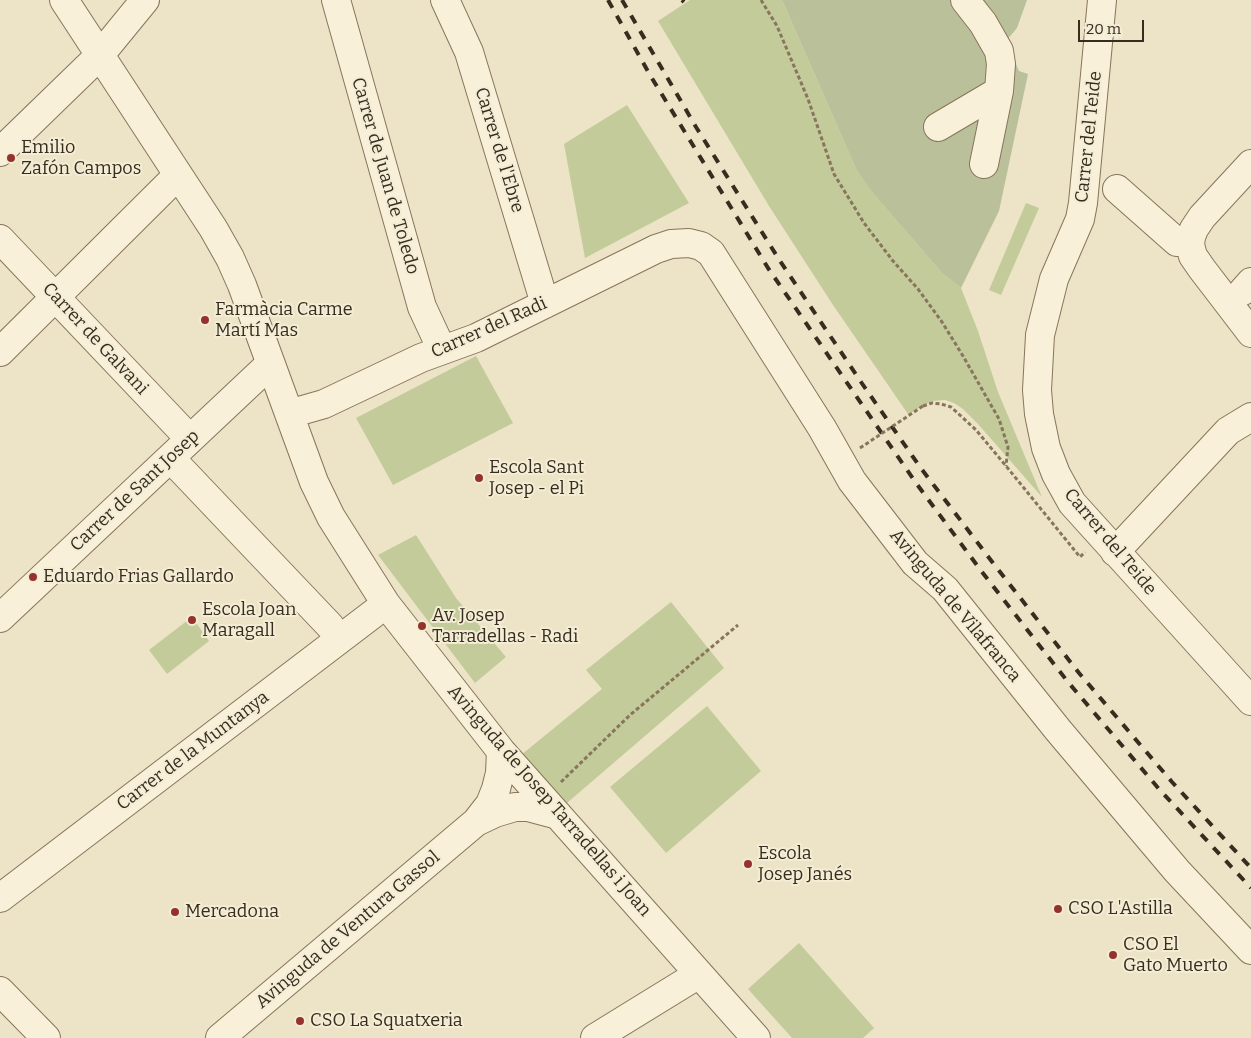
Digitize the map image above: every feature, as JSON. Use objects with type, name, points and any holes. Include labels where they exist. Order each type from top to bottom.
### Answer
[{"type":"street","name":"Avinguda de Josep Tarradellas i Joan","points":[[64,0],[213,228],[230,258],[242,285],[314,482],[331,517],[386,604],[501,751],[756,1038]]},
{"type":"street","points":[[0,152],[100,55],[145,0]]},
{"type":"street","name":"Carrer de Juan de Toledo","points":[[336,0],[422,307],[442,350]]},
{"type":"street","name":"Carrer de l'Ebre","points":[[444,0],[469,52],[545,304]]},
{"type":"street","points":[[965,0],[999,51],[1001,64],[999,91],[984,164]]},
{"type":"street","name":"Carrer del Teide","points":[[1102,0],[1083,203],[1080,219],[1058,268],[1045,310],[1040,335],[1037,390],[1039,414],[1046,448],[1072,503],[1115,552],[1248,692]]},
{"type":"street","points":[[938,127],[999,91]]},
{"type":"street","points":[[1185,249],[1190,245],[1190,237],[1202,217],[1251,164]]},
{"type":"street","points":[[0,352],[178,175]]},
{"type":"street","points":[[1117,189],[1185,249],[1251,333]]},
{"type":"street","name":"Carrer de Galvani","points":[[0,239],[190,439]]},
{"type":"street","name":"Carrer del Radi","points":[[289,414],[324,404],[421,358],[476,338],[656,249],[671,244],[689,243]]},
{"type":"street","name":"Avinguda de Vilafranca","points":[[689,243],[701,246],[711,253],[822,428],[852,480],[915,563],[945,589],[1058,730],[1177,871],[1251,950]]},
{"type":"street","name":"Carrer de Sant Josep","points":[[0,618],[270,364]]},
{"type":"street","points":[[1115,552],[1228,431],[1251,417]]},
{"type":"street","points":[[176,464],[330,626]]},
{"type":"street","name":"Carrer de la Muntanya","points":[[0,898],[386,604]]},
{"type":"street","name":"Avinguda de Ventura Gassol","points":[[220,1038],[476,822],[490,804],[496,790],[500,773],[501,751]]},
{"type":"street","name":"Avinguda de Ventura Gassol","points":[[476,822],[495,812],[515,807],[528,807],[558,815]]},
{"type":"street","points":[[594,1038],[698,974]]},
{"type":"street","points":[[0,991],[46,1038]]},
{"type":"path","points":[[761,0],[777,26],[808,98],[834,174],[864,223],[918,289],[942,322],[963,356],[999,419],[1008,448],[1006,466]]},
{"type":"path","points":[[860,448],[923,406],[932,403],[951,407],[976,430],[1080,557],[1088,550]]},
{"type":"path","points":[[556,787],[630,715],[738,625]]},
{"type":"green space","points":[[690,0],[782,0],[857,171],[872,192],[941,272],[961,288],[978,331],[998,392],[1042,497],[978,424],[954,403],[945,400],[932,401],[908,414],[833,305],[769,206],[658,21]]},
{"type":"green space","points":[[782,0],[1027,0],[1017,28],[1006,41],[1019,71],[1028,74],[999,211],[961,288],[941,272],[872,192],[857,171]]},
{"type":"green space","points":[[627,105],[689,203],[585,258],[564,144]]},
{"type":"green space","points":[[1026,203],[1039,208],[1001,295],[989,290]]},
{"type":"green space","points":[[476,356],[513,423],[393,485],[356,418]]},
{"type":"green space","points":[[416,535],[456,598],[506,657],[475,683],[378,555]]},
{"type":"green space","points":[[671,602],[724,668],[553,815],[510,764],[602,689],[586,670]]},
{"type":"green space","points":[[192,617],[209,641],[167,674],[149,650]]},
{"type":"green space","points":[[707,706],[761,771],[666,853],[610,787]]},
{"type":"green space","points":[[799,943],[874,1028],[863,1038],[792,1038],[748,989]]},
{"type":"railway","points":[[608,0],[650,75],[768,268],[916,483],[982,572],[1068,682],[1159,789],[1251,888]]},
{"type":"railway","points":[[622,0],[696,127],[780,261],[920,467],[1079,673],[1172,782],[1251,868]]},
{"type":"place","name":"Emilio Zafón Campos","points":[[11,158]]},
{"type":"place","name":"Farmàcia Carme Martí Mas","points":[[205,320]]},
{"type":"place","name":"Escola Sant Josep - el Pi","points":[[479,478]]},
{"type":"place","name":"Eduardo Frias Gallardo","points":[[33,577]]},
{"type":"place","name":"Escola Joan Maragall","points":[[192,620]]},
{"type":"place","name":"Av. Josep Tarradellas - Radi","points":[[422,626]]},
{"type":"place","name":"Escola Josep Janés","points":[[748,864]]},
{"type":"place","name":"CSO L'Astilla","points":[[1058,909]]},
{"type":"place","name":"Mercadona","points":[[175,912]]},
{"type":"place","name":"CSO El Gato Muerto","points":[[1113,955]]},
{"type":"place","name":"CSO La Squatxeria","points":[[300,1021]]}]
